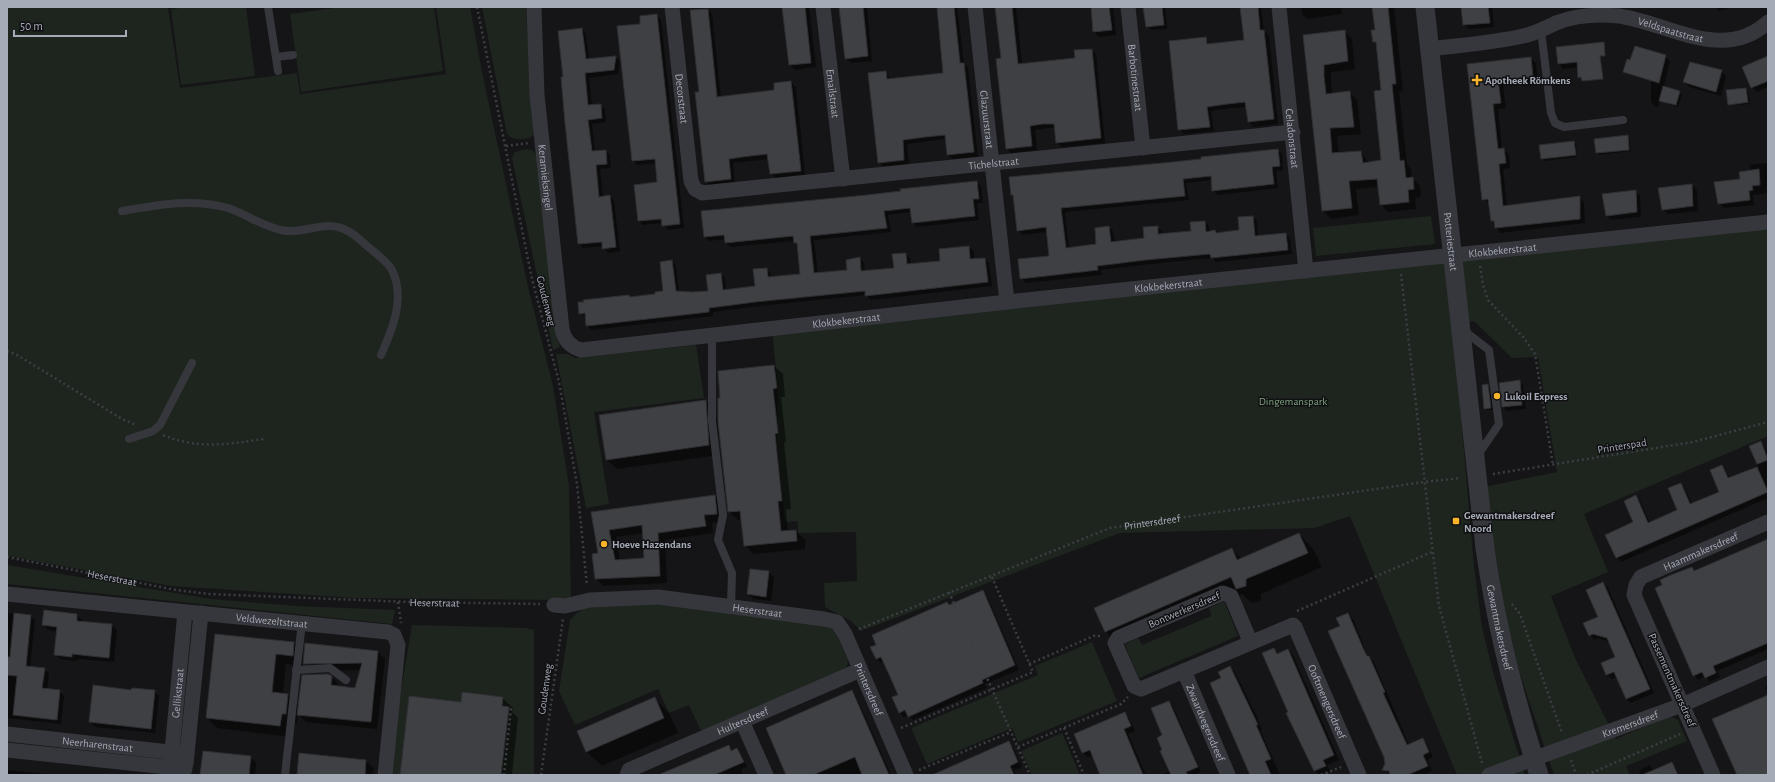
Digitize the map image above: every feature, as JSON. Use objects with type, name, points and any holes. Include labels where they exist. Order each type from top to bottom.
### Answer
[{"type":"street","name":"Keramieksingel","points":[[534,7],[537,95],[542,142],[562,329],[564,336],[570,345]]},
{"type":"street","name":"Decorstraat","points":[[672,7],[691,181],[695,189]]},
{"type":"street","name":"Emailstraat","points":[[823,7],[843,179]]},
{"type":"street","name":"Glazuurstraat","points":[[975,7],[1006,302]]},
{"type":"street","name":"Barbotinestraat","points":[[1128,7],[1143,148]]},
{"type":"street","name":"Celadonstraat","points":[[1279,7],[1306,270]]},
{"type":"street","name":"Potteriestraat","points":[[1425,7],[1475,468]]},
{"type":"street","name":"Veldspaatstraat","points":[[1430,49],[1523,36],[1580,16],[1605,15],[1629,18],[1710,40],[1735,41],[1754,33],[1768,22]]},
{"type":"street","name":"Tichelstraat","points":[[695,189],[702,193],[1293,132]]},
{"type":"street","name":"Klokbekerstraat","points":[[570,345],[581,350],[1006,302],[1768,222]]},
{"type":"street","name":"Gewantmakersdreef","points":[[1475,468],[1493,600],[1510,677],[1536,767]]},
{"type":"street","name":"Haammakersdreef","points":[[1636,585],[1641,578],[1768,522]]},
{"type":"street","name":"Passementmakersdreef","points":[[1636,585],[1634,595],[1713,775]]},
{"type":"street","name":"Bontwerkersdreef","points":[[1115,643],[1118,638],[1223,593],[1231,596],[1250,641]]},
{"type":"street","name":"Veldwezeltstraat","points":[[7,594],[201,614],[302,622],[388,632],[394,635],[398,645],[385,775]]},
{"type":"street","name":"Heserstraat","points":[[560,605],[590,600],[658,597],[832,620],[837,622],[848,639]]},
{"type":"street","name":"Gellikstraat","points":[[171,765],[186,612]]},
{"type":"street","name":"Gellikstraat","points":[[185,772],[201,614]]},
{"type":"street","points":[[1115,643],[1134,686],[1141,689],[1250,641],[1294,626]]},
{"type":"street","name":"Ooftmengersdreef","points":[[1294,626],[1356,768]]},
{"type":"street","name":"Printersdreef","points":[[848,639],[888,734],[911,773]]},
{"type":"street","name":"Kremersdreef","points":[[1486,771],[1536,767],[1567,747],[1682,705],[1768,667]]},
{"type":"street","name":"Hultersdreef","points":[[627,775],[629,770],[860,670]]},
{"type":"street","name":"Zwaardvegersdreef","points":[[1184,671],[1228,775]]},
{"type":"street","points":[[742,721],[766,775]]},
{"type":"street","name":"Neerharenstraat","points":[[7,734],[171,765],[185,772]]},
{"type":"street","name":"Neerharenstraat","points":[[7,750],[171,765],[187,754]]},
{"type":"lane","points":[[268,7],[278,71]]},
{"type":"lane","points":[[1541,30],[1551,113],[1555,123],[1564,127],[1623,120]]},
{"type":"lane","points":[[276,57],[293,55]]},
{"type":"lane","points":[[122,211],[189,202],[229,208],[268,227],[285,231],[305,231],[329,226],[346,229],[376,253],[392,269],[397,285],[397,310],[392,329],[381,355]]},
{"type":"lane","points":[[1460,327],[1489,350],[1499,424],[1475,468]]},
{"type":"lane","points":[[712,336],[712,421],[723,515],[718,540],[732,573],[731,606]]},
{"type":"lane","points":[[129,439],[153,431],[160,425],[192,363]]},
{"type":"lane","points":[[285,775],[302,622]]},
{"type":"lane","points":[[296,670],[330,668],[346,680]]},
{"type":"path","name":"Goudenweg","points":[[477,7],[532,279],[559,382],[569,434],[577,484],[588,594],[590,600]]},
{"type":"path","points":[[506,146],[542,142]]},
{"type":"path","points":[[1479,252],[1482,285],[1488,300],[1524,338],[1535,354],[1553,465]]},
{"type":"path","points":[[1400,260],[1432,552],[1442,621],[1486,771]]},
{"type":"path","points":[[7,350],[122,419],[173,440],[203,446],[264,439]]},
{"type":"path","name":"Printerspad","points":[[1475,468],[1553,465],[1693,442],[1768,422]]},
{"type":"path","name":"Printersdreef","points":[[848,639],[948,592],[1110,528],[1424,482],[1475,468]]},
{"type":"path","points":[[1294,626],[1297,611],[1432,552]]},
{"type":"path","name":"Heserstraat","points":[[7,557],[176,590],[209,594],[398,602],[560,605]]},
{"type":"path","points":[[888,734],[1033,672],[991,575]]},
{"type":"path","points":[[948,592],[1030,775]]},
{"type":"path","points":[[1493,600],[1507,598],[1520,614],[1576,775]]},
{"type":"path","points":[[398,602],[400,614]]},
{"type":"path","name":"Goudenweg","points":[[541,775],[560,605]]},
{"type":"path","points":[[1029,664],[1096,635],[1115,643]]},
{"type":"path","points":[[1018,747],[1121,704],[1137,688]]},
{"type":"path","points":[[504,775],[511,708]]},
{"type":"path","points":[[1064,728],[1084,775]]},
{"type":"path","points":[[1587,775],[1692,728]]},
{"type":"path","points":[[911,773],[1011,732]]},
{"type":"path","points":[[1321,775],[1356,768]]},
{"type":"green space","points":[[7,7],[172,7],[168,8],[180,88],[297,73],[300,94],[446,74],[436,7],[470,7],[482,72],[528,287],[553,386],[569,486],[571,600],[355,598],[171,586],[7,556]]},
{"type":"green space","points":[[189,7],[246,7],[255,76],[181,85],[171,9]]},
{"type":"green space","points":[[342,7],[434,7],[443,71],[301,92],[290,14]]},
{"type":"green space","points":[[482,7],[526,7],[534,134],[530,138],[515,139],[507,134]]},
{"type":"green space","points":[[526,149],[532,150],[537,156],[557,338],[560,347],[553,350],[512,158],[515,152]]},
{"type":"green space","points":[[1431,216],[1435,244],[1316,256],[1313,228]]},
{"type":"green space","name":"Dingemanspark","points":[[1768,222],[1768,436],[1584,514],[1608,572],[1551,596],[1575,658],[1616,739],[1665,718],[1672,717],[1678,720],[1687,741],[1626,766],[1630,775],[1554,775],[1520,674],[1506,617],[1484,487],[1557,472],[1538,357],[1512,358],[1474,321],[1453,325],[1474,567],[1482,627],[1494,676],[1525,775],[1457,775],[1350,516],[1314,528],[1120,533],[861,631],[851,621],[825,607],[824,583],[857,581],[856,532],[798,533],[798,521],[785,522],[777,439],[778,389],[772,329]]},
{"type":"green space","points":[[696,345],[704,398],[594,412],[609,504],[586,508],[556,354],[567,354],[575,358]]},
{"type":"green space","points":[[7,565],[211,599],[296,606],[395,610],[392,624],[7,584]]},
{"type":"green space","points":[[1223,598],[1238,636],[1139,678],[1123,640],[1136,633],[1142,645],[1211,616],[1209,603]]},
{"type":"green space","points":[[657,602],[825,622],[836,632],[848,661],[846,671],[702,733],[689,705],[669,713],[658,689],[575,725],[559,691],[570,620],[586,607]]},
{"type":"green space","points":[[412,625],[526,628],[534,630],[534,775],[391,775],[398,707]]},
{"type":"green space","points":[[1092,642],[1117,701],[1018,742],[1012,728],[927,764],[911,728],[1038,675],[1035,666]]},
{"type":"green space","points":[[1062,733],[1080,775],[1032,775],[1021,751]]},
{"type":"building","points":[[782,7],[805,7],[811,63],[789,65]]},
{"type":"building","points":[[839,7],[863,7],[868,56],[845,59]]},
{"type":"building","points":[[937,7],[954,7],[960,63],[964,63],[974,152],[947,155],[945,135],[925,137],[903,140],[904,160],[878,163],[868,73],[886,71],[887,79],[943,73]]},
{"type":"building","points":[[995,7],[1012,7],[1018,64],[1075,58],[1074,50],[1092,49],[1101,138],[1056,143],[1054,124],[1042,124],[1030,126],[1032,146],[1006,149],[996,59],[1001,58]]},
{"type":"building","points":[[1091,7],[1109,7],[1112,30],[1093,32]]},
{"type":"building","points":[[1143,7],[1162,7],[1164,25],[1146,27]]},
{"type":"building","points":[[1240,7],[1258,7],[1260,30],[1264,30],[1274,119],[1248,122],[1245,102],[1227,104],[1207,107],[1210,127],[1178,130],[1169,41],[1206,37],[1207,44],[1244,40]]},
{"type":"building","points":[[1372,7],[1388,7],[1396,84],[1392,84],[1400,161],[1404,160],[1406,178],[1413,177],[1414,189],[1408,190],[1409,202],[1380,205],[1377,179],[1349,181],[1352,208],[1322,211],[1303,35],[1345,30],[1348,61],[1324,65],[1324,76],[1326,94],[1350,91],[1354,127],[1330,128],[1332,153],[1361,151],[1363,163],[1381,160],[1374,91],[1381,90],[1376,42],[1373,42],[1371,30],[1375,30]]},
{"type":"building","points":[[1461,7],[1488,7],[1490,23],[1463,25]]},
{"type":"building","points":[[708,9],[717,97],[774,90],[774,83],[791,81],[801,171],[770,174],[767,154],[729,159],[731,179],[705,182],[695,92],[699,92],[690,10]]},
{"type":"building","points":[[657,14],[680,224],[662,226],[661,219],[638,221],[634,185],[657,182],[655,159],[632,161],[617,26],[640,24],[640,16]]},
{"type":"building","points":[[582,28],[586,59],[616,56],[614,70],[585,73],[588,105],[601,104],[602,118],[588,120],[592,151],[606,150],[607,164],[596,165],[599,197],[610,195],[616,247],[602,249],[602,242],[578,244],[565,123],[561,77],[563,77],[558,31]]},
{"type":"building","points":[[1604,42],[1605,56],[1600,56],[1603,79],[1582,81],[1581,77],[1578,78],[1577,62],[1558,64],[1556,47]]},
{"type":"building","points":[[1635,46],[1666,55],[1659,83],[1623,72],[1627,59],[1630,60]]},
{"type":"building","points":[[1768,56],[1768,81],[1751,88],[1742,67]]},
{"type":"building","points":[[1531,57],[1533,77],[1498,80],[1501,103],[1493,104],[1498,149],[1504,148],[1506,163],[1499,164],[1503,206],[1580,196],[1580,219],[1495,228],[1494,221],[1491,221],[1488,199],[1482,200],[1467,64]]},
{"type":"building","points":[[1690,62],[1722,70],[1716,92],[1683,82]]},
{"type":"building","points":[[1663,86],[1680,91],[1676,105],[1659,101]]},
{"type":"building","points":[[1746,88],[1748,102],[1728,105],[1726,90]]},
{"type":"building","points":[[1628,135],[1629,150],[1596,153],[1594,139]]},
{"type":"building","points":[[1574,141],[1576,155],[1541,159],[1539,145]]},
{"type":"building","points":[[1278,149],[1280,166],[1272,167],[1274,184],[1212,191],[1211,176],[1183,179],[1185,196],[1061,208],[1066,248],[1096,244],[1095,228],[1109,226],[1111,242],[1144,238],[1143,227],[1158,226],[1158,234],[1191,231],[1190,222],[1205,221],[1206,232],[1215,230],[1216,233],[1239,230],[1238,217],[1253,216],[1255,236],[1286,233],[1288,250],[1211,258],[1210,254],[1145,260],[1097,266],[1098,270],[1020,279],[1018,259],[1049,256],[1046,227],[1017,231],[1013,195],[1011,195],[1009,177],[1163,163],[1201,159],[1201,157]]},
{"type":"building","points":[[1759,169],[1760,185],[1752,186],[1753,190],[1749,191],[1750,200],[1718,204],[1714,182],[1740,179],[1739,172]]},
{"type":"building","points":[[977,181],[979,199],[973,199],[975,216],[912,223],[910,208],[884,211],[887,228],[810,236],[814,273],[847,270],[846,260],[860,257],[861,271],[894,268],[892,254],[906,253],[907,264],[940,261],[939,249],[969,246],[970,259],[985,258],[988,282],[865,296],[865,291],[755,302],[709,308],[709,312],[586,326],[585,313],[579,314],[578,302],[584,302],[583,300],[629,295],[630,297],[655,294],[655,292],[663,291],[660,262],[672,260],[676,291],[708,291],[706,275],[721,273],[723,290],[755,286],[753,269],[767,268],[768,277],[800,274],[797,243],[794,243],[793,236],[725,243],[724,235],[704,237],[701,211],[867,195],[901,191],[900,189]]},
{"type":"building","points":[[1692,184],[1693,206],[1662,210],[1658,188]]},
{"type":"building","points":[[1636,190],[1637,212],[1606,216],[1602,194]]},
{"type":"building","points":[[774,365],[777,388],[773,389],[778,433],[775,434],[782,501],[778,501],[781,531],[796,530],[797,541],[744,546],[740,511],[728,512],[718,421],[718,398],[720,398],[718,371]]},
{"type":"building","points":[[1520,380],[1522,405],[1502,407],[1499,383]]},
{"type":"building","points":[[1488,384],[1491,408],[1484,409],[1482,385]]},
{"type":"building","points":[[706,400],[709,445],[606,460],[599,415]]},
{"type":"building","points":[[1761,441],[1768,460],[1757,464],[1749,446]]},
{"type":"building","points":[[1722,465],[1728,478],[1757,467],[1768,492],[1616,558],[1605,535],[1633,522],[1624,501],[1636,495],[1648,523],[1677,510],[1668,488],[1681,483],[1690,504],[1719,492],[1710,470]]},
{"type":"building","name":"Hoeve Hazendans","points":[[715,495],[717,514],[704,515],[706,526],[658,533],[660,576],[595,579],[592,554],[598,553],[591,512]],"holes":[[[642,525],[644,558],[615,560],[609,530]]]},
{"type":"building","points":[[1299,533],[1308,553],[1246,579],[1246,586],[1236,589],[1231,577],[1105,632],[1094,608],[1232,548],[1237,560]]},
{"type":"building","points":[[1768,539],[1768,643],[1713,666],[1716,673],[1705,678],[1702,672],[1693,676],[1655,588],[1662,585],[1660,580],[1671,575],[1692,567],[1694,571]]},
{"type":"building","points":[[750,569],[769,571],[766,597],[747,594]]},
{"type":"building","points":[[1603,582],[1650,689],[1626,699],[1614,672],[1606,675],[1601,663],[1615,657],[1607,638],[1593,634],[1589,636],[1583,623],[1598,617],[1586,590]]},
{"type":"building","points":[[983,590],[1015,665],[982,680],[983,683],[908,717],[905,710],[899,713],[892,697],[898,695],[892,681],[881,657],[876,659],[870,647],[876,645],[872,635],[947,602],[949,605]]},
{"type":"building","points":[[44,610],[77,614],[77,621],[112,624],[109,658],[72,654],[72,657],[54,655],[57,627],[42,625]]},
{"type":"building","points":[[14,613],[31,615],[26,666],[45,668],[42,688],[60,690],[57,720],[13,715],[17,676],[7,675],[7,657],[10,657]]},
{"type":"building","points":[[1348,613],[1363,648],[1367,656],[1369,656],[1385,692],[1383,693],[1407,745],[1423,738],[1429,752],[1423,755],[1428,766],[1407,775],[1390,775],[1389,771],[1382,770],[1385,764],[1384,757],[1328,631],[1340,626],[1336,618]]},
{"type":"building","points":[[215,634],[294,642],[293,656],[276,654],[272,692],[288,694],[286,714],[282,714],[280,726],[206,718]]},
{"type":"building","points":[[305,643],[378,651],[371,722],[297,715],[302,675],[328,674],[332,676],[331,685],[355,688],[362,663],[303,664]]},
{"type":"building","points":[[1274,648],[1277,654],[1288,649],[1334,755],[1323,760],[1326,766],[1314,771],[1286,713],[1288,712],[1262,653]]},
{"type":"building","points":[[1230,666],[1258,725],[1256,725],[1271,759],[1265,761],[1271,775],[1250,775],[1210,683],[1221,678],[1218,672]]},
{"type":"building","points":[[93,685],[131,690],[132,688],[155,690],[151,729],[89,722]]},
{"type":"building","points":[[852,690],[889,775],[862,775],[855,757],[813,775],[786,775],[766,728]]},
{"type":"building","points":[[462,692],[503,697],[502,706],[509,707],[501,775],[400,775],[409,696],[461,702]]},
{"type":"building","points":[[1768,695],[1768,775],[1737,775],[1712,719]]},
{"type":"building","points":[[655,697],[664,718],[586,752],[577,731]]},
{"type":"building","points":[[1169,701],[1198,767],[1186,772],[1188,775],[1171,775],[1160,751],[1162,750],[1157,738],[1162,735],[1151,708]]},
{"type":"building","points":[[1125,712],[1131,726],[1124,729],[1143,775],[1100,775],[1090,750],[1082,753],[1074,734]]},
{"type":"building","points":[[1009,741],[1018,762],[1010,766],[1014,775],[932,775]]},
{"type":"building","points":[[729,745],[731,751],[737,748],[744,762],[714,775],[658,775]]},
{"type":"building","points":[[203,751],[251,756],[249,775],[200,775]]},
{"type":"building","points":[[299,753],[366,760],[365,775],[297,775]]},
{"type":"building","points":[[1672,762],[1678,775],[1642,775]]},
{"type":"place","name":"Apotheek Römkens","points":[[1477,80]]},
{"type":"place","name":"Lukoil Express","points":[[1497,396]]},
{"type":"place","name":"Gewantmakersdreef Noord","points":[[1456,521]]},
{"type":"place","name":"Hoeve Hazendans","points":[[604,544]]}]
